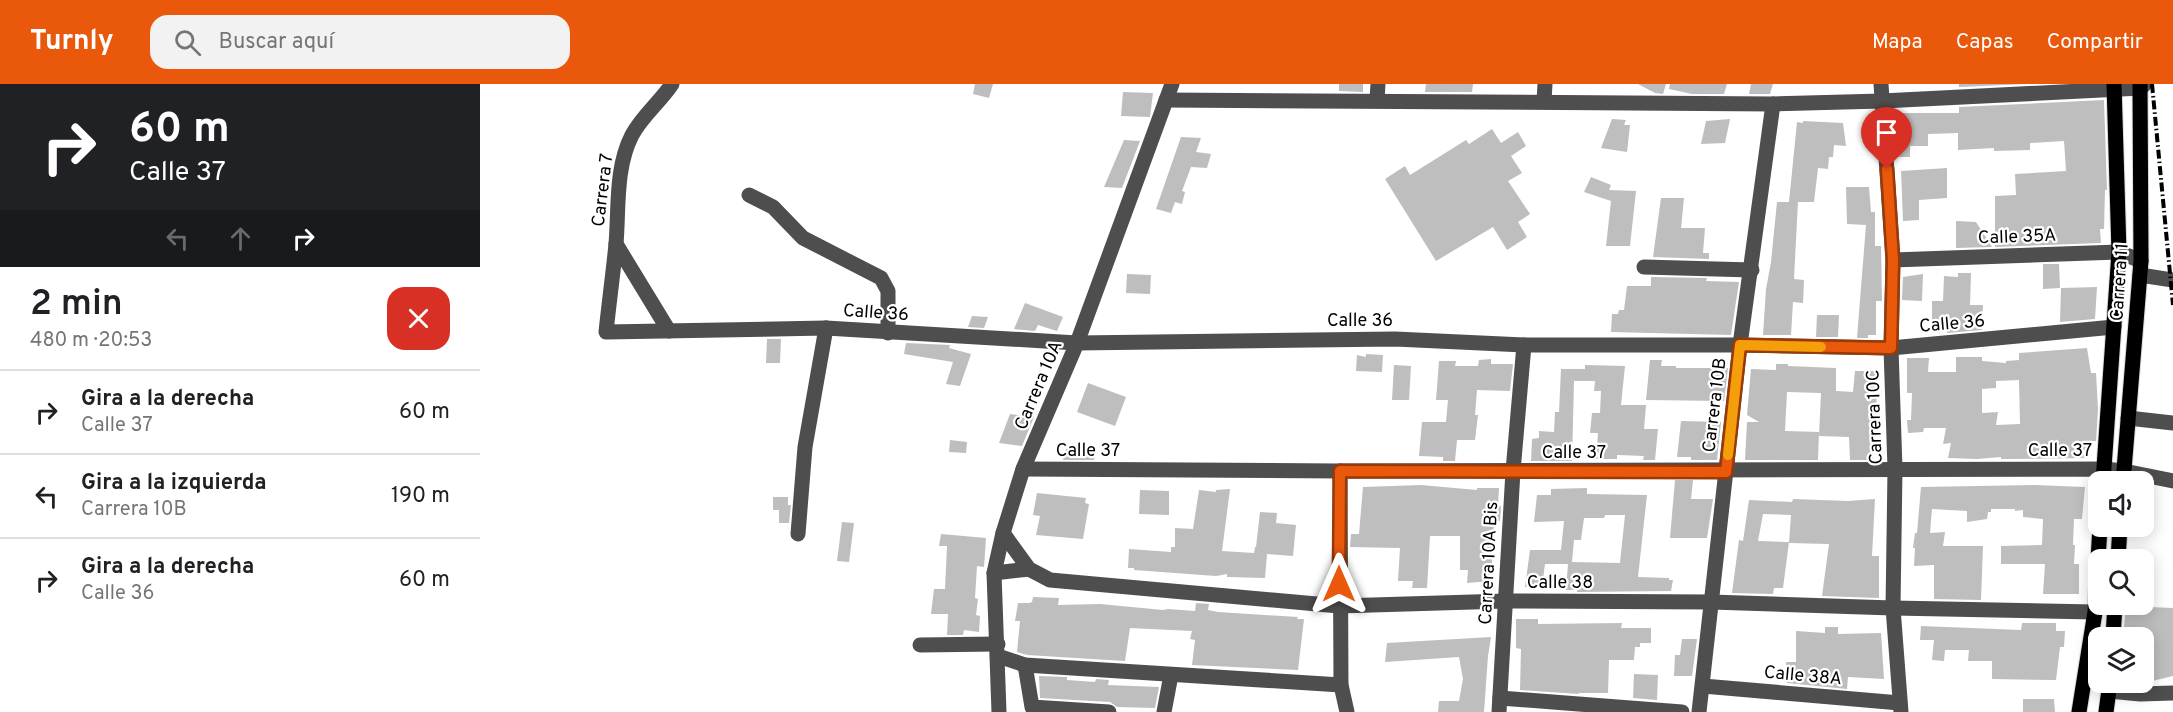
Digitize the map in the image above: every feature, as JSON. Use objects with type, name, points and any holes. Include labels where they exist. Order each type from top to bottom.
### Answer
[{"type":"main road","name":"Carrera 11","points":[[2124,471],[2141,268],[2142,85]]},
{"type":"main road","name":"Carrera 11","points":[[2104,471],[2119,252],[2114,87]]},
{"type":"main road","points":[[2079,712],[2095,615]]},
{"type":"main road","points":[[2106,712],[2109,693]]},
{"type":"street","name":"Carrera 7","points":[[606,332],[616,244],[622,159],[633,134],[662,100],[672,84]]},
{"type":"street","name":"Carrera 10A","points":[[999,712],[994,573],[1003,532],[1023,469],[1077,343],[1172,84]]},
{"type":"street","points":[[1377,100],[1378,84]]},
{"type":"street","points":[[1544,101],[1545,84]]},
{"type":"street","name":"Carrera 10C","points":[[1881,84],[1893,260],[1891,348],[1895,469],[1893,608],[1901,707]]},
{"type":"street","points":[[1167,100],[1773,104],[1882,101],[2142,85]]},
{"type":"street","name":"Carrera 10B","points":[[1699,712],[1740,345],[1773,104]]},
{"type":"street","points":[[749,195],[773,207],[804,238],[881,278],[888,291],[888,333]]},
{"type":"street","name":"Carrera 7","points":[[616,244],[669,331]]},
{"type":"street","name":"Calle 35A","points":[[1893,260],[2119,252],[2141,268],[2173,280]]},
{"type":"street","points":[[1644,267],[1752,270]]},
{"type":"street","name":"Calle 36","points":[[606,332],[826,328],[1077,343],[1395,339],[1524,345],[1891,348],[2114,327]]},
{"type":"street","points":[[798,534],[805,447],[826,328]]},
{"type":"street","name":"Carrera 10A Bis","points":[[1499,705],[1513,471],[1524,345]]},
{"type":"street","points":[[2128,418],[2173,423]]},
{"type":"street","name":"Calle 37","points":[[1023,469],[1726,472],[1895,469],[2088,475]]},
{"type":"street","points":[[1340,471],[1341,685],[1347,712]]},
{"type":"street","name":"Calle 37","points":[[2154,479],[2173,481]]},
{"type":"street","points":[[994,573],[1029,569],[1003,532]]},
{"type":"street","name":"Calle 38","points":[[1029,569],[1050,580],[1339,606],[1506,601],[1711,602],[2088,612]]},
{"type":"street","points":[[920,645],[998,650],[1025,665],[1341,685]]},
{"type":"street","points":[[1025,665],[1032,707],[1109,712]]},
{"type":"street","points":[[1164,712],[1171,675]]},
{"type":"street","name":"Calle 38A","points":[[1703,686],[1901,707]]},
{"type":"street","points":[[2136,693],[2173,693]]},
{"type":"street","points":[[1499,705],[1682,712]]},
{"type":"building","points":[[975,84],[993,84],[989,98],[973,94]]},
{"type":"building","points":[[1339,84],[1363,84],[1363,92],[1339,91]]},
{"type":"building","points":[[1426,84],[1473,84],[1472,92],[1425,92]]},
{"type":"building","points":[[1638,84],[1666,84],[1663,94],[1655,93]]},
{"type":"building","points":[[1670,84],[1727,84],[1724,94],[1692,94],[1669,89]]},
{"type":"building","points":[[1751,84],[1773,84],[1770,94],[1749,94]]},
{"type":"building","points":[[1959,84],[2026,84],[1959,87]]},
{"type":"building","points":[[1123,92],[1153,93],[1150,117],[1121,116]]},
{"type":"building","points":[[2104,100],[2107,190],[2105,190],[2104,229],[2100,229],[2101,243],[1995,247],[1995,196],[2016,195],[2015,174],[2066,171],[2064,141],[2030,143],[2030,150],[1994,151],[1994,148],[1958,150],[1958,133],[1928,134],[1928,146],[1910,146],[1910,157],[1896,157],[1893,115],[1896,113],[1959,113],[1959,107]]},
{"type":"building","points":[[1612,119],[1626,120],[1624,125],[1630,125],[1627,152],[1601,148]]},
{"type":"building","points":[[1730,119],[1725,143],[1701,144],[1706,121]]},
{"type":"building","points":[[1803,121],[1843,123],[1846,146],[1834,145],[1833,157],[1829,157],[1828,169],[1818,168],[1814,202],[1798,202],[1794,279],[1804,280],[1803,303],[1793,302],[1791,335],[1763,335],[1766,289],[1777,202],[1789,202],[1797,122],[1803,123]]},
{"type":"building","points":[[1492,129],[1501,143],[1518,132],[1526,146],[1511,156],[1522,173],[1508,181],[1530,214],[1518,222],[1527,237],[1507,250],[1493,227],[1436,261],[1385,179],[1405,166],[1410,175],[1466,140],[1469,144]]},
{"type":"building","points":[[1181,137],[1201,138],[1196,152],[1211,154],[1207,168],[1191,167],[1182,191],[1185,192],[1182,204],[1175,202],[1171,213],[1156,209]]},
{"type":"building","points":[[1124,140],[1140,141],[1122,188],[1104,187]]},
{"type":"building","points":[[1947,168],[1947,198],[1919,200],[1919,220],[1903,221],[1901,171]]},
{"type":"building","points":[[1591,177],[1611,185],[1609,190],[1636,191],[1630,246],[1606,246],[1611,201],[1584,192]]},
{"type":"building","points":[[1846,187],[1869,187],[1871,212],[1875,212],[1875,246],[1881,246],[1882,301],[1876,301],[1876,335],[1868,335],[1868,338],[1857,338],[1866,225],[1847,224]]},
{"type":"building","points":[[1661,198],[1684,198],[1681,228],[1705,228],[1703,253],[1709,253],[1709,259],[1653,257]]},
{"type":"building","points":[[1956,221],[1976,222],[1992,247],[1956,248]]},
{"type":"building","points":[[2043,264],[2059,264],[2060,288],[2043,289]]},
{"type":"building","points":[[1958,273],[1971,273],[1970,305],[1983,305],[1982,330],[1947,333],[1947,331],[1932,331],[1932,301],[1943,301],[1944,276],[1958,277]]},
{"type":"building","points":[[1127,274],[1151,275],[1150,294],[1126,293]]},
{"type":"building","points":[[1923,274],[1922,301],[1902,300],[1903,277]]},
{"type":"building","points":[[1651,277],[1707,278],[1706,281],[1739,282],[1731,335],[1611,332],[1612,314],[1618,314],[1619,310],[1624,310],[1627,286],[1651,286]]},
{"type":"building","points":[[2097,287],[2095,319],[2060,322],[2061,288]]},
{"type":"building","points":[[1025,303],[1063,317],[1057,331],[1038,325],[1035,331],[1014,329]]},
{"type":"building","points":[[1817,315],[1839,315],[1838,337],[1816,337]]},
{"type":"building","points":[[972,316],[988,317],[984,328],[968,327]]},
{"type":"building","points":[[767,339],[781,339],[780,363],[766,363]]},
{"type":"building","points":[[906,343],[950,345],[949,348],[971,354],[960,386],[946,384],[953,362],[904,354]]},
{"type":"building","points":[[2087,348],[2091,373],[2096,373],[2098,409],[2096,441],[2090,441],[2089,458],[1948,458],[1951,443],[1943,444],[1946,428],[1924,428],[1923,432],[1908,433],[1907,420],[1911,420],[1912,393],[1907,393],[1907,358],[1929,358],[1928,372],[1956,372],[1956,357],[1982,357],[1982,361],[2006,363],[2006,361],[2019,360],[2019,353]],"holes":[[[2019,380],[2020,424],[1996,425],[1998,412],[1982,413],[1982,389],[1996,388],[1996,381]]]},
{"type":"building","points":[[1366,354],[1383,355],[1382,372],[1356,371],[1357,355],[1366,357]]},
{"type":"building","points":[[1491,359],[1491,364],[1513,364],[1510,391],[1477,390],[1475,415],[1478,415],[1475,440],[1457,440],[1455,461],[1443,461],[1443,457],[1419,456],[1422,422],[1446,422],[1448,400],[1436,400],[1439,361],[1456,361],[1455,366],[1478,366],[1479,360]]},
{"type":"building","points":[[1650,360],[1662,360],[1661,366],[1676,366],[1676,368],[1728,368],[1724,401],[1646,400]]},
{"type":"building","points":[[1776,364],[1836,368],[1836,391],[1853,392],[1855,371],[1876,371],[1877,430],[1876,437],[1871,437],[1873,460],[1850,460],[1849,437],[1819,436],[1821,393],[1787,392],[1785,431],[1819,432],[1818,460],[1745,460],[1747,422],[1759,422],[1747,415],[1751,369],[1776,370]]},
{"type":"building","points":[[1394,365],[1411,366],[1409,400],[1392,400]]},
{"type":"building","points":[[1585,365],[1625,366],[1621,405],[1646,405],[1644,429],[1658,429],[1655,460],[1643,460],[1644,456],[1617,455],[1617,459],[1596,459],[1598,433],[1590,433],[1592,413],[1600,413],[1601,391],[1594,391],[1595,381],[1574,381],[1572,461],[1531,461],[1532,439],[1539,438],[1539,431],[1554,432],[1555,412],[1559,412],[1561,369],[1585,369]]},
{"type":"building","points":[[1088,383],[1126,397],[1115,426],[1077,412]]},
{"type":"building","points":[[1010,414],[1034,417],[1022,446],[999,443]]},
{"type":"building","points":[[1681,421],[1721,422],[1717,460],[1691,460],[1691,457],[1677,457]]},
{"type":"building","points":[[950,440],[967,442],[966,453],[949,452]]},
{"type":"building","points":[[1066,449],[1096,449],[1094,460],[1063,460]]},
{"type":"building","points":[[1675,480],[1693,480],[1691,499],[1713,499],[1707,538],[1670,538]]},
{"type":"building","points":[[1421,485],[1477,490],[1477,488],[1499,488],[1500,521],[1494,521],[1491,581],[1467,583],[1468,570],[1460,570],[1460,536],[1430,536],[1427,588],[1412,588],[1413,581],[1398,581],[1400,548],[1350,547],[1351,534],[1359,534],[1363,487]]},
{"type":"building","points":[[2035,485],[2085,487],[2082,519],[2074,519],[2074,564],[2079,564],[2079,594],[2043,594],[2045,564],[2001,564],[2001,546],[2042,545],[2043,519],[2023,517],[2023,510],[1991,509],[1987,519],[1967,522],[1967,511],[1932,509],[1930,533],[1945,532],[1943,546],[1983,546],[1981,600],[1934,599],[1934,565],[1914,566],[1915,548],[1913,548],[1915,533],[1917,533],[1921,487]]},
{"type":"building","points":[[1587,488],[1587,494],[1647,495],[1638,577],[1669,578],[1673,580],[1671,591],[1577,592],[1577,590],[1566,590],[1568,564],[1545,564],[1542,587],[1525,587],[1530,550],[1561,550],[1564,521],[1534,522],[1537,495],[1551,495],[1551,489]],"holes":[[[1625,515],[1620,563],[1572,562],[1574,540],[1581,540],[1584,518]]]},
{"type":"building","points":[[1230,489],[1222,551],[1254,553],[1260,512],[1277,513],[1276,523],[1296,525],[1293,556],[1267,554],[1265,578],[1128,568],[1129,549],[1171,552],[1171,547],[1175,547],[1175,528],[1193,529],[1199,490],[1216,492],[1216,490]]},
{"type":"building","points":[[1140,490],[1169,491],[1169,515],[1139,514]]},
{"type":"building","points":[[1037,493],[1086,498],[1085,503],[1089,504],[1083,539],[1036,535],[1040,516],[1033,515]]},
{"type":"building","points":[[773,497],[788,497],[788,505],[791,505],[789,523],[779,523],[779,510],[773,510]]},
{"type":"building","points":[[1793,499],[1848,501],[1875,499],[1872,556],[1879,556],[1879,598],[1822,596],[1829,544],[1789,543],[1791,515],[1763,514],[1758,541],[1789,542],[1783,588],[1774,588],[1773,594],[1732,593],[1739,540],[1743,541],[1749,500],[1792,502]]},
{"type":"building","points":[[842,522],[854,523],[849,562],[837,561]]},
{"type":"building","points":[[941,534],[986,538],[984,567],[977,566],[975,598],[978,599],[976,615],[980,616],[979,632],[964,630],[963,635],[947,635],[948,614],[931,614],[934,589],[945,589],[947,546],[939,546]]},
{"type":"building","points":[[1033,597],[1059,598],[1058,605],[1100,604],[1163,610],[1195,611],[1196,603],[1209,604],[1208,610],[1218,612],[1298,617],[1297,619],[1304,619],[1298,670],[1192,665],[1195,640],[1190,639],[1192,631],[1130,628],[1125,661],[1027,655],[1017,652],[1020,621],[1015,621],[1018,603],[1032,602]]},
{"type":"building","points":[[2154,607],[2173,608],[2173,676],[2154,681],[2154,627],[2124,627],[2125,615],[2154,615]]},
{"type":"building","points":[[1516,619],[1538,619],[1538,624],[1622,623],[1621,628],[1651,628],[1651,643],[1640,643],[1640,647],[1635,647],[1634,660],[1609,660],[1608,693],[1579,694],[1520,690],[1521,649],[1516,648]]},
{"type":"building","points":[[2022,623],[2056,623],[2056,631],[2065,631],[2064,647],[2060,647],[2056,680],[1992,679],[1992,661],[1968,661],[1969,650],[1945,650],[1944,661],[1932,660],[1934,640],[1920,640],[1921,626],[2021,630]]},
{"type":"building","points":[[1825,627],[1838,627],[1838,634],[1881,633],[1884,679],[1848,677],[1847,689],[1787,683],[1786,662],[1796,662],[1796,631],[1825,633]]},
{"type":"building","points":[[1491,637],[1484,712],[1438,712],[1439,701],[1459,701],[1463,679],[1459,657],[1385,662],[1387,643]]},
{"type":"building","points":[[1682,639],[1697,639],[1692,676],[1674,676],[1675,655],[1680,655]]},
{"type":"building","points":[[1634,674],[1658,675],[1657,700],[1633,698]]},
{"type":"building","points":[[1039,676],[1067,677],[1067,680],[1095,682],[1096,679],[1109,680],[1108,685],[1159,687],[1155,708],[1117,707],[1110,702],[1040,698]]},
{"type":"building","points":[[2023,699],[2054,699],[2055,712],[2023,712]]},
{"type":"railway","points":[[2152,84],[2173,305]]},
{"type":"slow traffic","points":[[1728,455],[1740,345],[1821,347]]},
{"type":"route","points":[[1339,584],[1340,471],[1726,472],[1740,345],[1891,348],[1893,260],[1887,169]]}]
